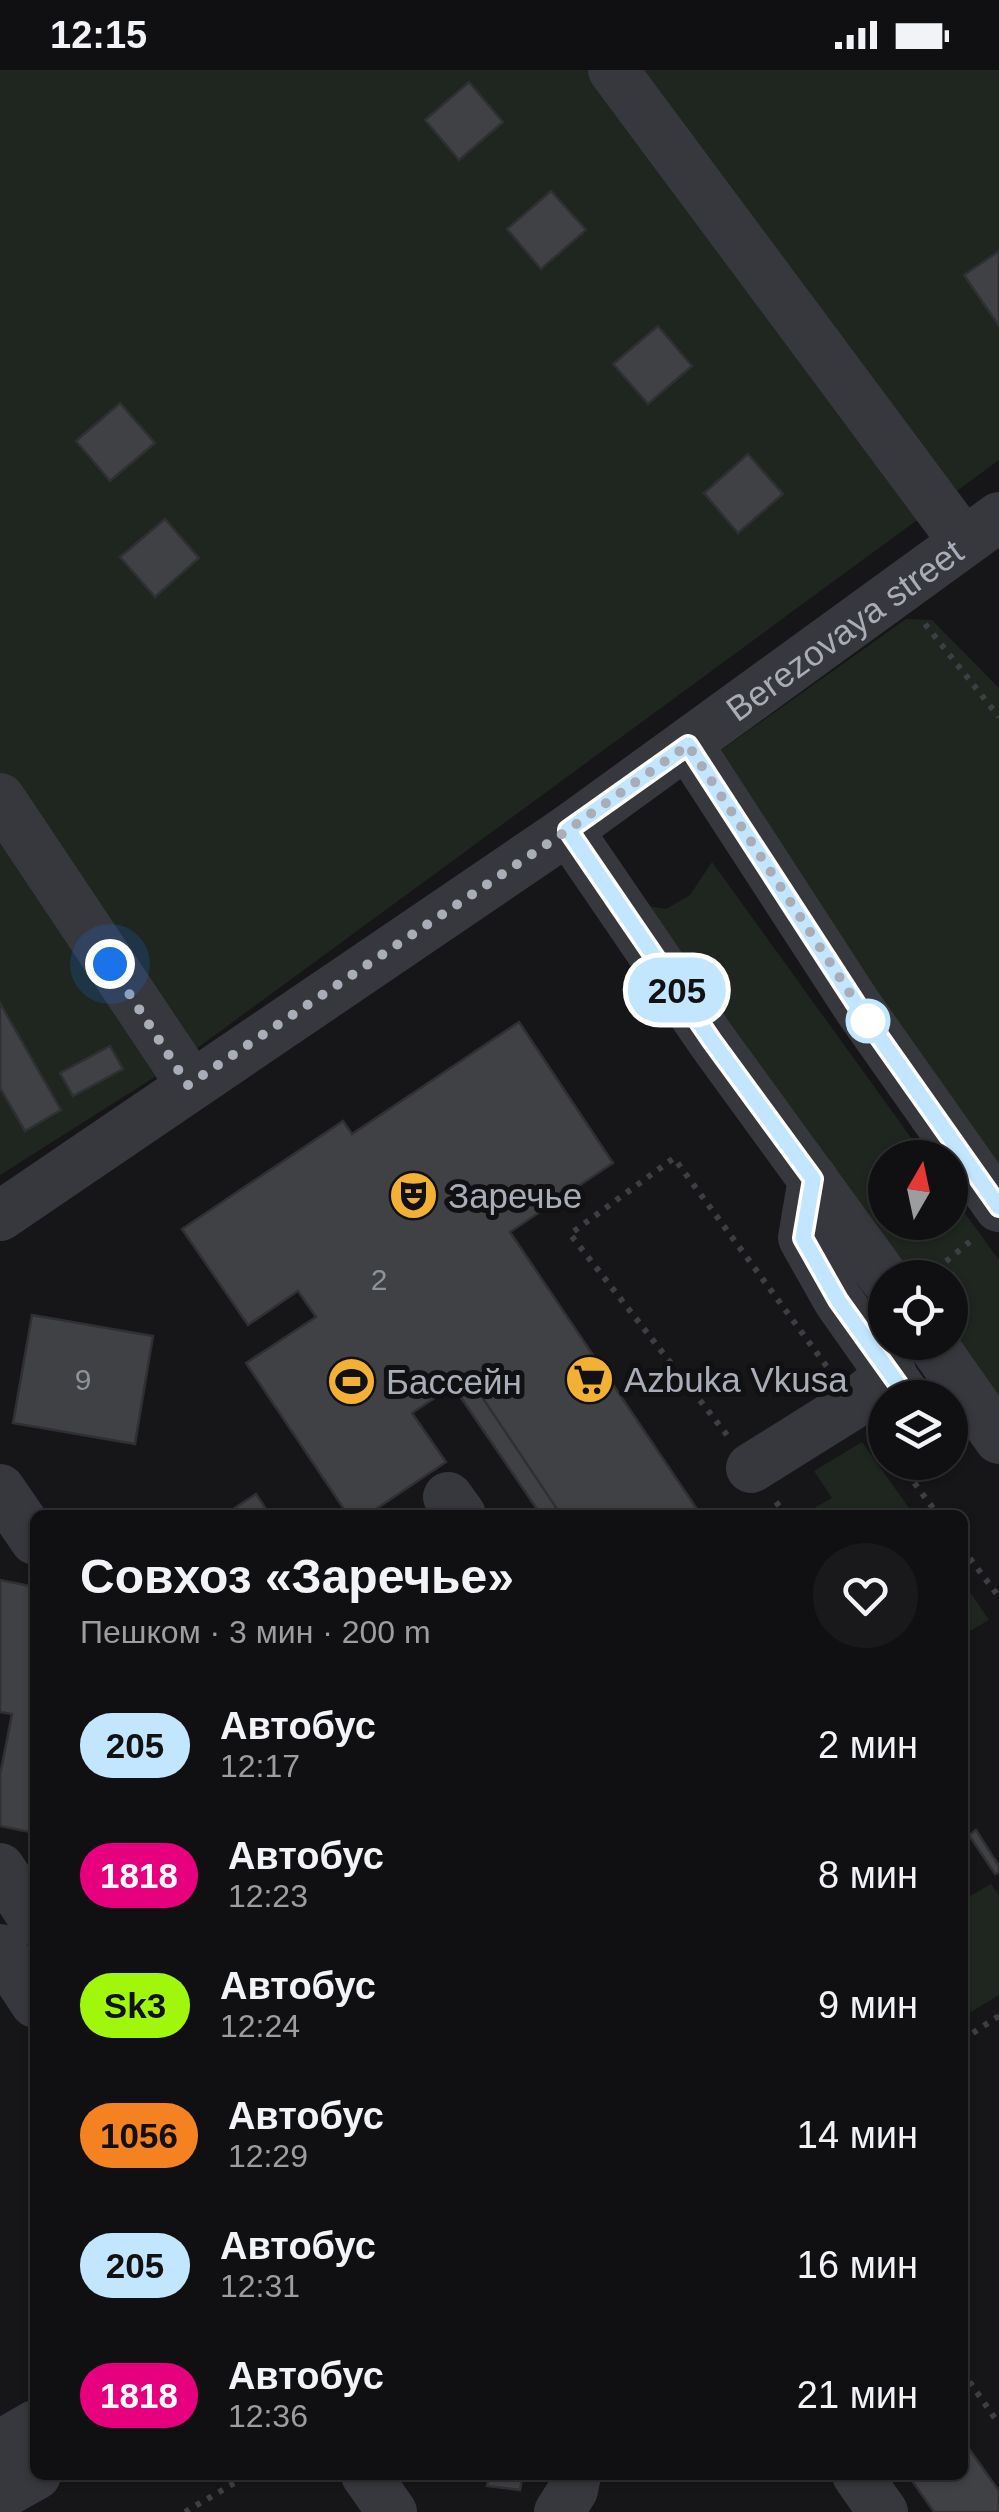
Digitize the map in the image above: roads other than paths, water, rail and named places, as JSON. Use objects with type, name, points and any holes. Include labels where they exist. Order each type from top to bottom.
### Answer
[{"type":"street","points":[[613,70],[982,530]]},
{"type":"street","name":"Berezovaya street","points":[[0,1216],[568,830],[982,530]]},
{"type":"street","points":[[688,745],[858,1007],[988,1222]]},
{"type":"street","points":[[0,798],[188,1085]]},
{"type":"street","points":[[568,830],[712,1041],[872,1260]]},
{"type":"street","points":[[813,1179],[803,1238],[879,1380]]},
{"type":"street","points":[[940,1360],[982,1435]]},
{"type":"street","points":[[751,1468],[868,1401]]},
{"type":"street","points":[[0,1489],[30,1533]]},
{"type":"street","points":[[0,1868],[30,1914]]},
{"type":"street","points":[[0,1949],[24,1993]]},
{"type":"street","points":[[0,2445],[30,2429]]},
{"type":"street","points":[[0,2495],[30,2478]]},
{"type":"street","points":[[559,2512],[575,2480]]},
{"type":"street","points":[[860,2480],[883,2512]]},
{"type":"place","name":"Заречье","points":[[413,1195]]},
{"type":"place","name":"Azbuka Vkusa","points":[[589,1379]]},
{"type":"place","name":"Бассейн","points":[[351,1381]]}]
